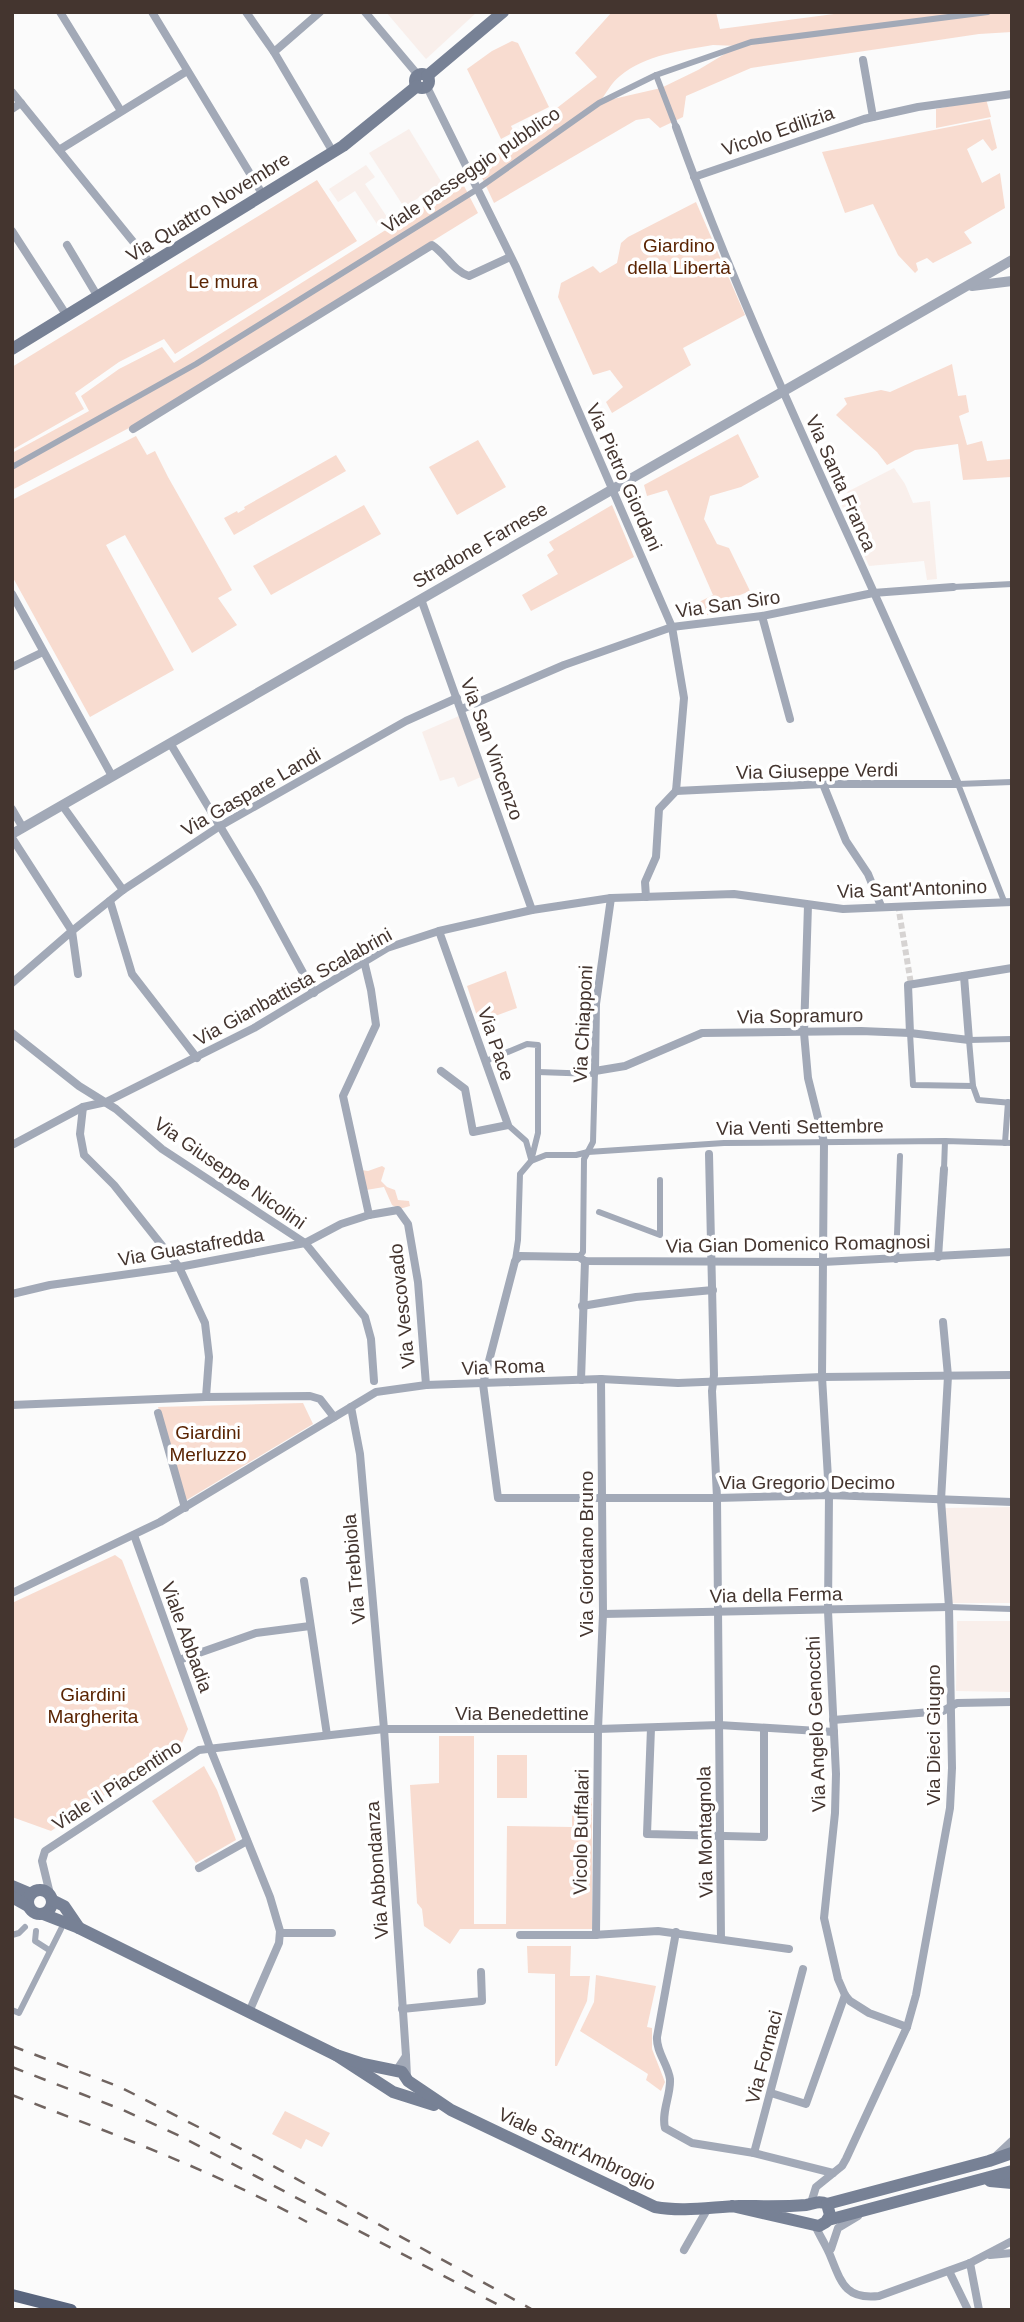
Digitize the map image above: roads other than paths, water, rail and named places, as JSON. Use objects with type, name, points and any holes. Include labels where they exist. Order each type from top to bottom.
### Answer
[{"type":"main road","name":"Via Quattro Novembre","points":[[12,349],[333,152],[503,12]]},
{"type":"main road","points":[[12,1886],[35,1910]]},
{"type":"main road","points":[[12,1897],[35,1910],[49,1910],[51,1897],[40,1890],[35,1910]]},
{"type":"main road","name":"Viale Sant'Ambrogio","points":[[51,1897],[64,1906],[79,1928]]},
{"type":"main road","name":"Viale Sant'Ambrogio","points":[[35,1910],[79,1928],[336,2055],[393,2091],[451,2110],[643,2202],[666,2209],[817,2204],[1012,2153]]},
{"type":"main road","name":"Viale Sant'Ambrogio","points":[[336,2055],[401,2075],[451,2110]]},
{"type":"main road","points":[[401,2075],[404,2091],[393,2091],[386,2079],[401,2075]]},
{"type":"main road","name":"Viale Sant'Ambrogio","points":[[732,2206],[820,2223],[1012,2171]]},
{"type":"main road","points":[[976,2181],[1012,2183]]},
{"type":"main road","points":[[817,2204],[830,2211],[820,2223],[806,2214],[817,2204]]},
{"type":"main road","points":[[12,2295],[71,2310]]},
{"type":"street","points":[[60,12],[121,111]]},
{"type":"street","points":[[152,12],[263,195]]},
{"type":"street","points":[[246,12],[274,52],[333,152]]},
{"type":"street","points":[[274,52],[320,12]]},
{"type":"street","name":"Via Pietro Giordani","points":[[365,12],[422,81],[510,257],[673,627],[684,698],[676,791]]},
{"type":"street","name":"Viale passeggio pubblico","points":[[12,467],[196,364],[476,190],[599,103],[656,75],[751,43],[988,12]]},
{"type":"street","points":[[863,60],[873,117]]},
{"type":"street","points":[[59,149],[187,71]]},
{"type":"street","name":"Via Santa Franca","points":[[656,75],[694,177],[783,390],[917,687],[1008,902]]},
{"type":"street","points":[[12,92],[152,265]]},
{"type":"street","name":"Vicolo Edilizia","points":[[694,177],[873,117],[931,105],[1012,94]]},
{"type":"street","points":[[12,109],[21,103]]},
{"type":"street","points":[[12,231],[67,316]]},
{"type":"street","points":[[66,245],[99,297]]},
{"type":"street","points":[[133,429],[432,245],[440,249],[461,273],[469,276],[510,257]]},
{"type":"street","points":[[1009,282],[1000,276],[1010,261]]},
{"type":"street","name":"Stradone Farnese","points":[[12,836],[1010,261]]},
{"type":"street","name":"Stradone Farnese","points":[[966,286],[1009,282]]},
{"type":"street","name":"Via San Siro","points":[[462,709],[564,665],[673,627],[762,616],[873,593],[1012,584]]},
{"type":"street","points":[[12,594],[112,776]]},
{"type":"street","name":"Via San Vincenzo","points":[[421,599],[532,910]]},
{"type":"street","points":[[762,616],[790,719]]},
{"type":"street","points":[[12,667],[43,652]]},
{"type":"street","name":"Via Gaspare Landi","points":[[12,983],[123,890],[220,826],[406,721],[457,698]]},
{"type":"street","points":[[170,743],[257,888],[314,993]]},
{"type":"street","points":[[958,784],[1012,782]]},
{"type":"street","points":[[823,784],[846,841],[868,874],[881,906]]},
{"type":"street","name":"Via Giuseppe Verdi","points":[[676,791],[823,784],[958,784]]},
{"type":"street","points":[[646,897],[645,881],[656,857],[659,809],[676,791]]},
{"type":"street","points":[[62,805],[123,890]]},
{"type":"street","points":[[12,809],[23,828]]},
{"type":"street","points":[[12,836],[72,931],[78,975]]},
{"type":"street","name":"Via Sant'Antonino","points":[[646,897],[734,894],[843,909],[1008,902]]},
{"type":"street","name":"Via Gianbattista Scalabrini","points":[[12,1145],[83,1107],[106,1102],[197,1058],[254,1028],[387,948],[439,931],[532,910],[611,898],[646,897]]},
{"type":"street","name":"Via Chiapponi","points":[[582,1259],[587,1208],[584,1159],[593,1142],[596,1004],[611,898]]},
{"type":"street","points":[[110,901],[132,974],[197,1058]]},
{"type":"street","name":"Via Angelo Genocchi","points":[[808,905],[804,1033],[808,1078],[824,1142],[822,1377],[829,1494],[828,1611],[834,1732],[835,1813],[824,1918],[838,1979],[845,1995]]},
{"type":"street","name":"Via Pace","points":[[439,931],[508,1125],[526,1141],[531,1161]]},
{"type":"street","points":[[364,961],[376,1025],[343,1097],[369,1215]]},
{"type":"street","points":[[973,1086],[913,1085],[908,985],[1012,968]]},
{"type":"street","points":[[964,976],[973,1086],[978,1100],[1010,1103],[1008,1143]]},
{"type":"street","name":"Via Sopramuro","points":[[595,1073],[625,1066],[702,1033],[861,1031],[969,1040],[1012,1039]]},
{"type":"street","name":"Via Giuseppe Nicolini","points":[[12,1033],[79,1086],[106,1102],[162,1149],[305,1243],[365,1317],[371,1339],[374,1381]]},
{"type":"street","points":[[483,1384],[515,1261],[520,1174],[531,1161],[538,1133],[538,1045],[535,1043],[518,1047],[486,1061]]},
{"type":"street","points":[[441,1071],[465,1089],[473,1132],[508,1125]]},
{"type":"street","points":[[538,1072],[595,1073]]},
{"type":"street","points":[[83,1107],[80,1134],[84,1156],[114,1185],[179,1267],[205,1323],[209,1357],[206,1397]]},
{"type":"street","points":[[896,1260],[901,1141]]},
{"type":"street","points":[[938,1257],[945,1141]]},
{"type":"street","name":"Via Venti Settembre","points":[[531,1161],[546,1155],[576,1155],[588,1152],[709,1149],[824,1142],[1008,1143]]},
{"type":"street","name":"Via Montagnola","points":[[709,1149],[717,1499],[721,1939]]},
{"type":"street","points":[[599,1212],[660,1235],[660,1180]]},
{"type":"street","name":"Via Guastafredda","points":[[12,1294],[50,1285],[179,1267],[305,1243],[341,1224],[369,1215],[398,1210],[408,1224]]},
{"type":"street","name":"Via Vescovado","points":[[408,1224],[418,1282],[426,1385]]},
{"type":"street","name":"Via Gian Domenico Romagnosi","points":[[515,1261],[520,1256],[712,1264],[823,1262],[1012,1252]]},
{"type":"street","points":[[581,1380],[582,1259]]},
{"type":"street","points":[[582,1306],[636,1297],[713,1290]]},
{"type":"street","name":"Via Dieci Giugno","points":[[817,2204],[816,2189],[846,2159],[907,2027],[923,1958],[950,1808],[952,1768],[949,1607],[941,1500],[948,1376],[943,1322]]},
{"type":"street","name":"Via Roma","points":[[12,1593],[185,1508],[376,1392],[426,1385],[601,1379],[678,1383],[822,1377],[1012,1375]]},
{"type":"street","name":"Via Giordano Bruno","points":[[598,1729],[603,1614],[601,1379]]},
{"type":"street","name":"Via Gregorio Decimo","points":[[483,1384],[498,1498],[717,1499],[829,1494],[1012,1502]]},
{"type":"street","points":[[12,1405],[206,1397],[310,1396],[320,1399],[334,1417]]},
{"type":"street","name":"Via Trebbiola","points":[[351,1407],[360,1454],[384,1729]]},
{"type":"street","points":[[158,1413],[185,1508]]},
{"type":"street","name":"Viale Abbadia","points":[[134,1535],[210,1748],[270,1897],[280,1933]]},
{"type":"street","points":[[304,1581],[327,1735]]},
{"type":"street","points":[[949,1607],[1012,1609]]},
{"type":"street","name":"Via della Ferma","points":[[603,1614],[949,1607]]},
{"type":"street","points":[[179,1660],[256,1633],[310,1626]]},
{"type":"street","points":[[833,1720],[943,1711],[957,1703],[1012,1702]]},
{"type":"street","name":"Via Benedettine","points":[[210,1748],[384,1729],[598,1729],[719,1725],[834,1732]]},
{"type":"street","points":[[652,1728],[647,1834],[764,1837],[764,1728]]},
{"type":"street","name":"Via Abbondanza","points":[[384,1729],[405,2056],[401,2075]]},
{"type":"street","name":"Vicolo Buffalari","points":[[596,1935],[598,1729]]},
{"type":"street","name":"Viale il Piacentino","points":[[51,1897],[42,1861],[45,1851],[199,1750],[210,1748]]},
{"type":"street","points":[[199,1868],[247,1841]]},
{"type":"street","points":[[12,1935],[25,1927]]},
{"type":"street","points":[[12,2010],[19,2012],[61,1929]]},
{"type":"street","points":[[36,1931],[35,1941],[49,1950]]},
{"type":"street","points":[[520,1935],[596,1935],[658,1931],[789,1949]]},
{"type":"street","points":[[676,1932],[657,2037],[659,2051],[670,2080],[664,2124],[670,2131],[692,2143],[754,2153],[833,2172]]},
{"type":"street","points":[[249,2012],[279,1943],[280,1933],[332,1933]]},
{"type":"street","name":"Via Fornaci","points":[[754,2153],[803,1969]]},
{"type":"street","points":[[402,2009],[482,2001],[481,1972]]},
{"type":"street","points":[[845,1995],[869,2013],[907,2027]]},
{"type":"street","points":[[771,2093],[806,2104],[845,1995]]},
{"type":"street","points":[[989,2161],[1012,2141]]},
{"type":"street","points":[[831,2253],[838,2228],[877,2207]]},
{"type":"street","points":[[684,2250],[708,2208]]},
{"type":"street","points":[[820,2223],[844,2286],[863,2297],[880,2296],[970,2263],[1012,2241]]},
{"type":"street","points":[[988,2255],[1012,2253]]},
{"type":"street","points":[[970,2263],[979,2310]]},
{"type":"street","points":[[948,2271],[968,2310]]},
{"type":"tunnel","points":[[898,905],[911,984]]},
{"type":"railway","points":[[12,2046],[120,2087],[257,2157],[533,2310]]},
{"type":"railway","points":[[12,2067],[123,2110],[180,2136],[508,2310]]},
{"type":"railway","points":[[12,2095],[199,2169],[307,2222]]},
{"type":"park label","name":"Giardino della Libertà","points":[[679,256]]},
{"type":"park label","name":"Le mura","points":[[223,281]]},
{"type":"park label","name":"Giardini Merluzzo","points":[[208,1443]]},
{"type":"park label","name":"Giardini Margherita","points":[[93,1705]]}]
